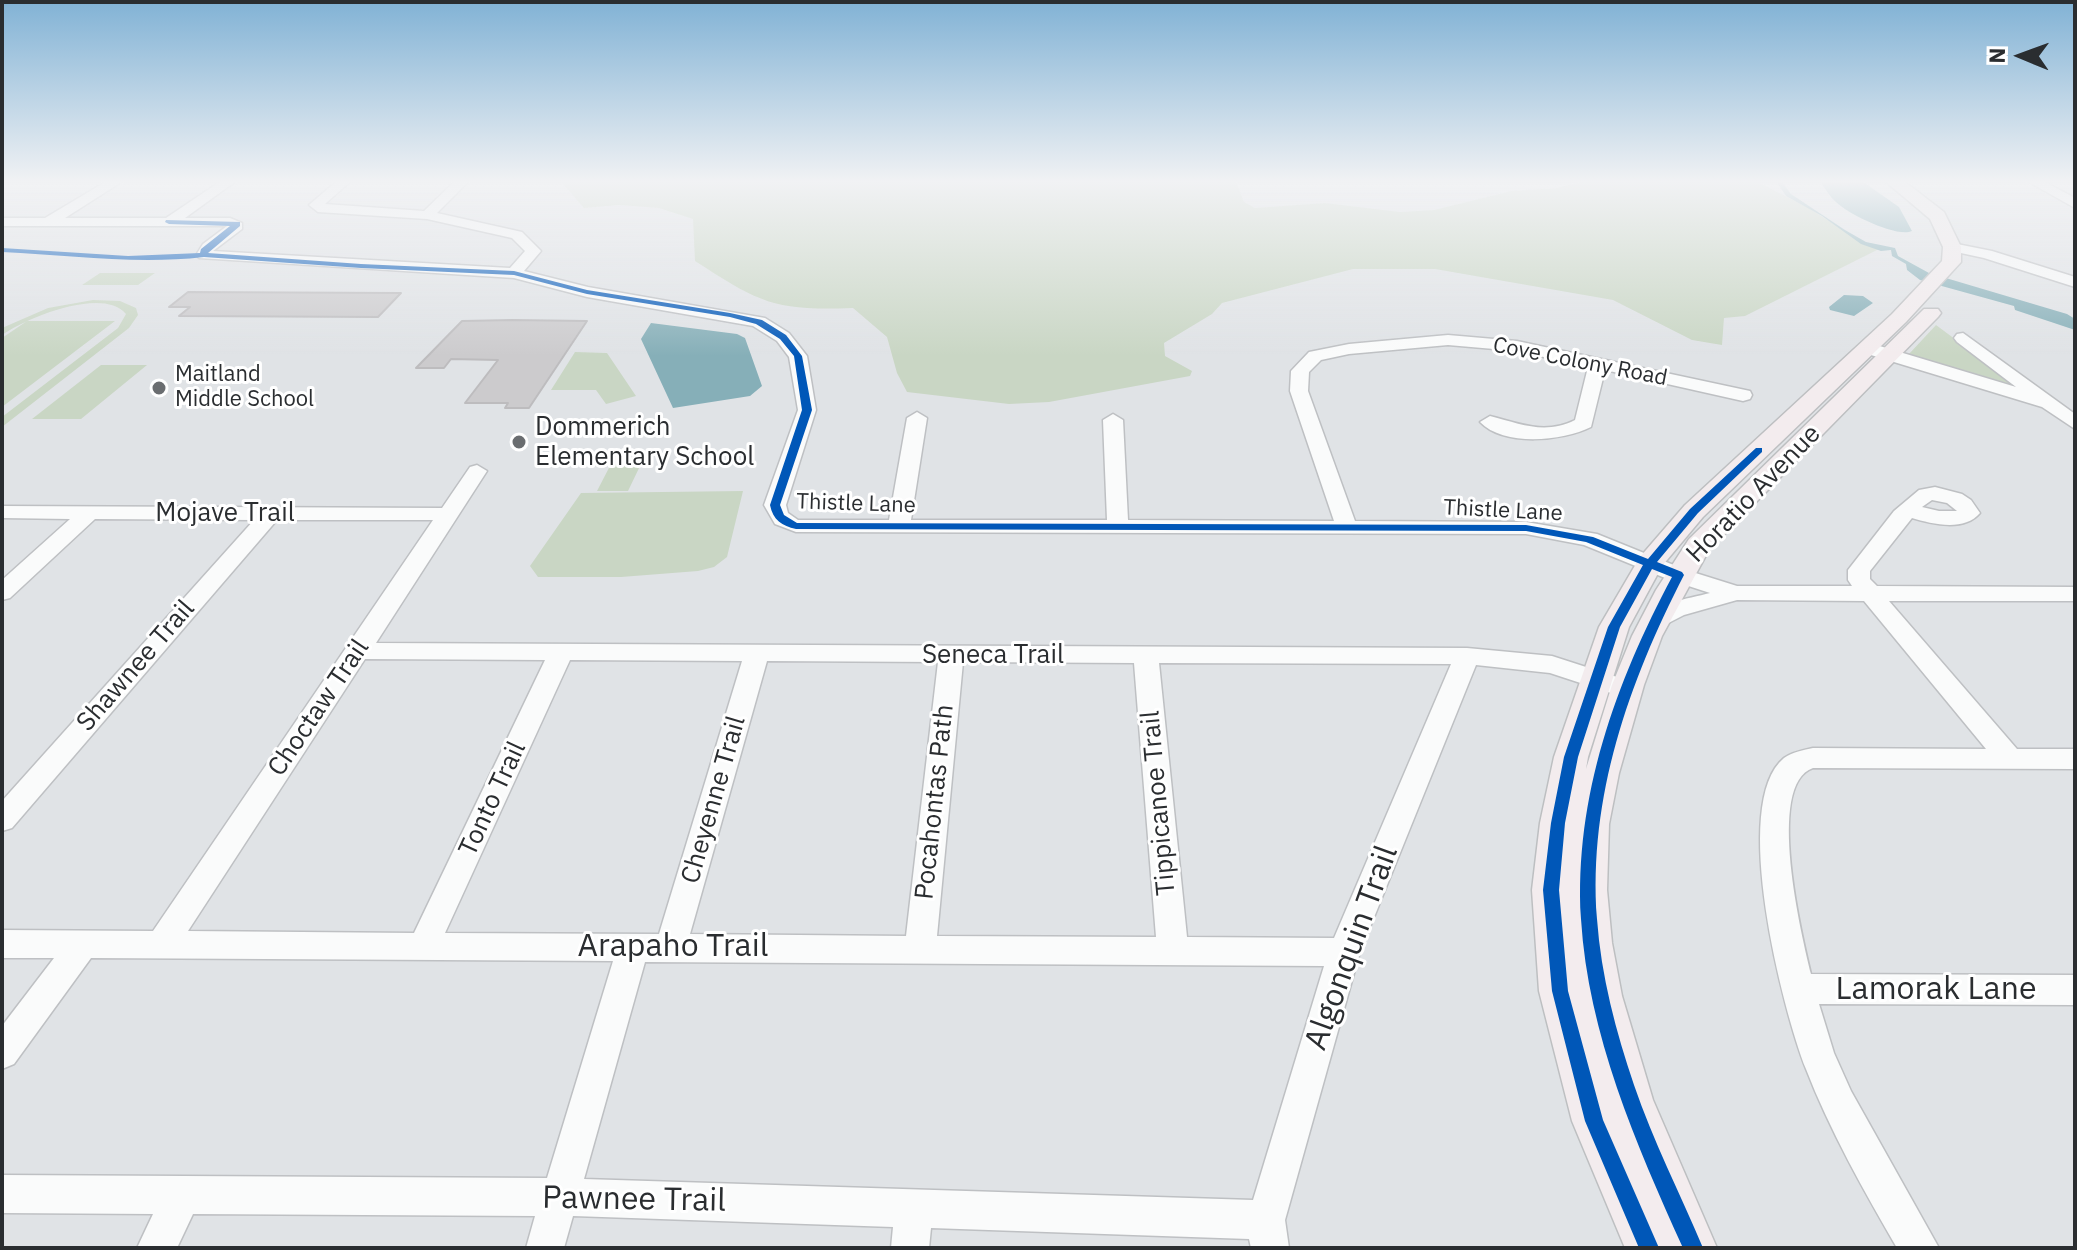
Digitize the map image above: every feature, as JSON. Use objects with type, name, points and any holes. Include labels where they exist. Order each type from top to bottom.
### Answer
[{"type":"main road","points":[[1947,282],[1952,247],[1949,239]]},
{"type":"main road","points":[[1947,282],[1973,251],[1967,239]]},
{"type":"main road","name":"Horatio Avenue","points":[[1693,1248],[1653,1162],[1602,1007],[1589,918],[1590,836],[1603,767],[1614,627],[1664,569],[1694,511],[1867,348],[1947,282]]},
{"type":"main road","name":"Horatio Avenue","points":[[1649,1248],[1594,1121],[1560,991],[1551,890],[1558,823],[1571,757],[1610,683],[1651,624],[1664,569],[1699,545],[1892,355],[1947,282]]},
{"type":"main road","points":[[1770,440],[1796,449]]},
{"type":"main road","points":[[1594,1121],[1639,1122]]},
{"type":"street","name":"Thistle Lane","points":[[218,239],[204,251],[209,256],[514,273],[587,292],[759,322],[783,337],[798,356],[807,410],[775,505],[776,513],[783,521],[796,526],[1526,528],[1568,533],[1736,593],[2075,594]]},
{"type":"street","points":[[514,273],[533,251],[521,239]]},
{"type":"street","points":[[1952,247],[2075,282]]},
{"type":"street","points":[[1963,338],[2075,423]]},
{"type":"street","name":"Cove Colony Road","points":[[1347,528],[1299,391],[1300,371],[1315,356],[1349,349],[1448,340],[1517,346],[1743,395]]},
{"type":"street","points":[[1867,348],[2049,403]]},
{"type":"street","points":[[1490,422],[1515,432],[1565,435],[1584,423],[1597,365]]},
{"type":"street","points":[[899,527],[917,418]]},
{"type":"street","points":[[1113,420],[1118,527]]},
{"type":"street","name":"Choctaw Trail","points":[[161,946],[477,471]]},
{"type":"street","points":[[1908,510],[1859,570],[1859,580],[2010,759]]},
{"type":"street","name":"Mojave Trail","points":[[2,512],[449,514]]},
{"type":"street","points":[[2,593],[89,513]]},
{"type":"street","name":"Shawnee Trail","points":[[2,820],[271,513]]},
{"type":"street","points":[[1651,624],[1676,610],[1736,593]]},
{"type":"street","name":"Seneca Trail","points":[[357,651],[1467,656],[1527,661],[1610,683]]},
{"type":"street","name":"Tonto Trail","points":[[424,945],[561,652]]},
{"type":"street","name":"Cheyenne Trail","points":[[671,947],[757,654]]},
{"type":"street","name":"Pocahontas Path","points":[[920,948],[951,655]]},
{"type":"street","name":"Tippicanoe Trail","points":[[1146,655],[1173,952]]},
{"type":"street","name":"Algonquin Trail","points":[[1268,1234],[1344,952],[1467,656]]},
{"type":"street","points":[[1920,1248],[1843,1110],[1817,1055],[1797,989],[1777,895],[1776,829],[1780,790],[1789,770],[1798,762],[1813,758],[2075,759]]},
{"type":"street","name":"Arapaho Trail","points":[[2,944],[1344,952]]},
{"type":"street","points":[[2,1053],[83,944]]},
{"type":"street","points":[[545,1248],[633,947]]},
{"type":"street","name":"Lamorak Lane","points":[[1797,989],[2075,990]]},
{"type":"street","name":"Pawnee Trail","points":[[2,1194],[560,1197],[914,1207],[1268,1234]]},
{"type":"street","points":[[156,1248],[183,1194]]},
{"type":"street","points":[[910,1248],[914,1207]]},
{"type":"green space","points":[[694,239],[1858,239],[1881,248],[1745,316],[1724,318],[1722,345],[1692,340],[1613,300],[1435,269],[1353,269],[1222,303],[1212,314],[1164,343],[1165,356],[1192,371],[1190,376],[1049,402],[1009,404],[907,392],[897,373],[887,337],[853,308],[785,306],[753,295],[695,261]]},
{"type":"green space","points":[[100,273],[155,273],[138,285],[82,285]]},
{"type":"green space","points":[[93,300],[120,301],[136,308],[138,315],[129,328],[2,427],[2,417],[118,328],[126,314],[115,306],[83,304],[46,314],[2,335],[2,328],[48,308]]},
{"type":"green space","points":[[27,321],[115,321],[2,407],[2,338]]},
{"type":"green space","points":[[1936,325],[2010,380],[2013,385],[1909,354]]},
{"type":"green space","points":[[575,352],[607,353],[636,396],[606,404],[596,390],[551,390]]},
{"type":"green space","points":[[101,365],[147,365],[81,419],[32,419]]},
{"type":"green space","points":[[611,464],[641,464],[628,491],[597,491]]},
{"type":"green space","points":[[743,491],[727,557],[714,567],[621,577],[538,577],[530,566],[581,493]]},
{"type":"water","points":[[1854,239],[1895,248],[1898,256],[1929,273],[2067,314],[2075,319],[2075,330],[2015,310],[2014,306],[1920,280],[1907,270],[1906,264],[1892,256],[1891,250],[1881,251]]},
{"type":"water","points":[[1844,295],[1863,296],[1873,303],[1854,316],[1830,310],[1829,307]]},
{"type":"water","points":[[651,323],[737,334],[745,338],[762,386],[750,396],[673,408],[641,339]]},
{"type":"building","name":"Maitland Middle School","points":[[188,292],[401,293],[378,317],[179,316],[190,307],[169,307]]},
{"type":"building","name":"Dommerich Elementary School","points":[[462,321],[587,321],[529,408],[505,408],[508,403],[465,403],[498,360],[451,359],[444,368],[416,368]]},
{"type":"cycle path","points":[[204,255],[204,251],[218,239]]},
{"type":"cycle path","points":[[2,250],[154,259],[204,255],[514,273],[587,292],[759,322],[783,337],[798,356],[807,410],[775,505],[782,519],[796,526],[1526,528],[1589,539],[1678,575],[1639,656],[1609,741],[1592,829],[1588,874],[1589,919],[1602,1004],[1626,1088],[1693,1248]]},
{"type":"cycle path","points":[[1649,1248],[1594,1121],[1560,991],[1551,890],[1558,823],[1571,757],[1614,627],[1650,563],[1694,511],[1759,450]]},
{"type":"place","name":"Maitland Middle School","points":[[159,388]]},
{"type":"place","name":"Dommerich Elementary School","points":[[519,442]]}]
